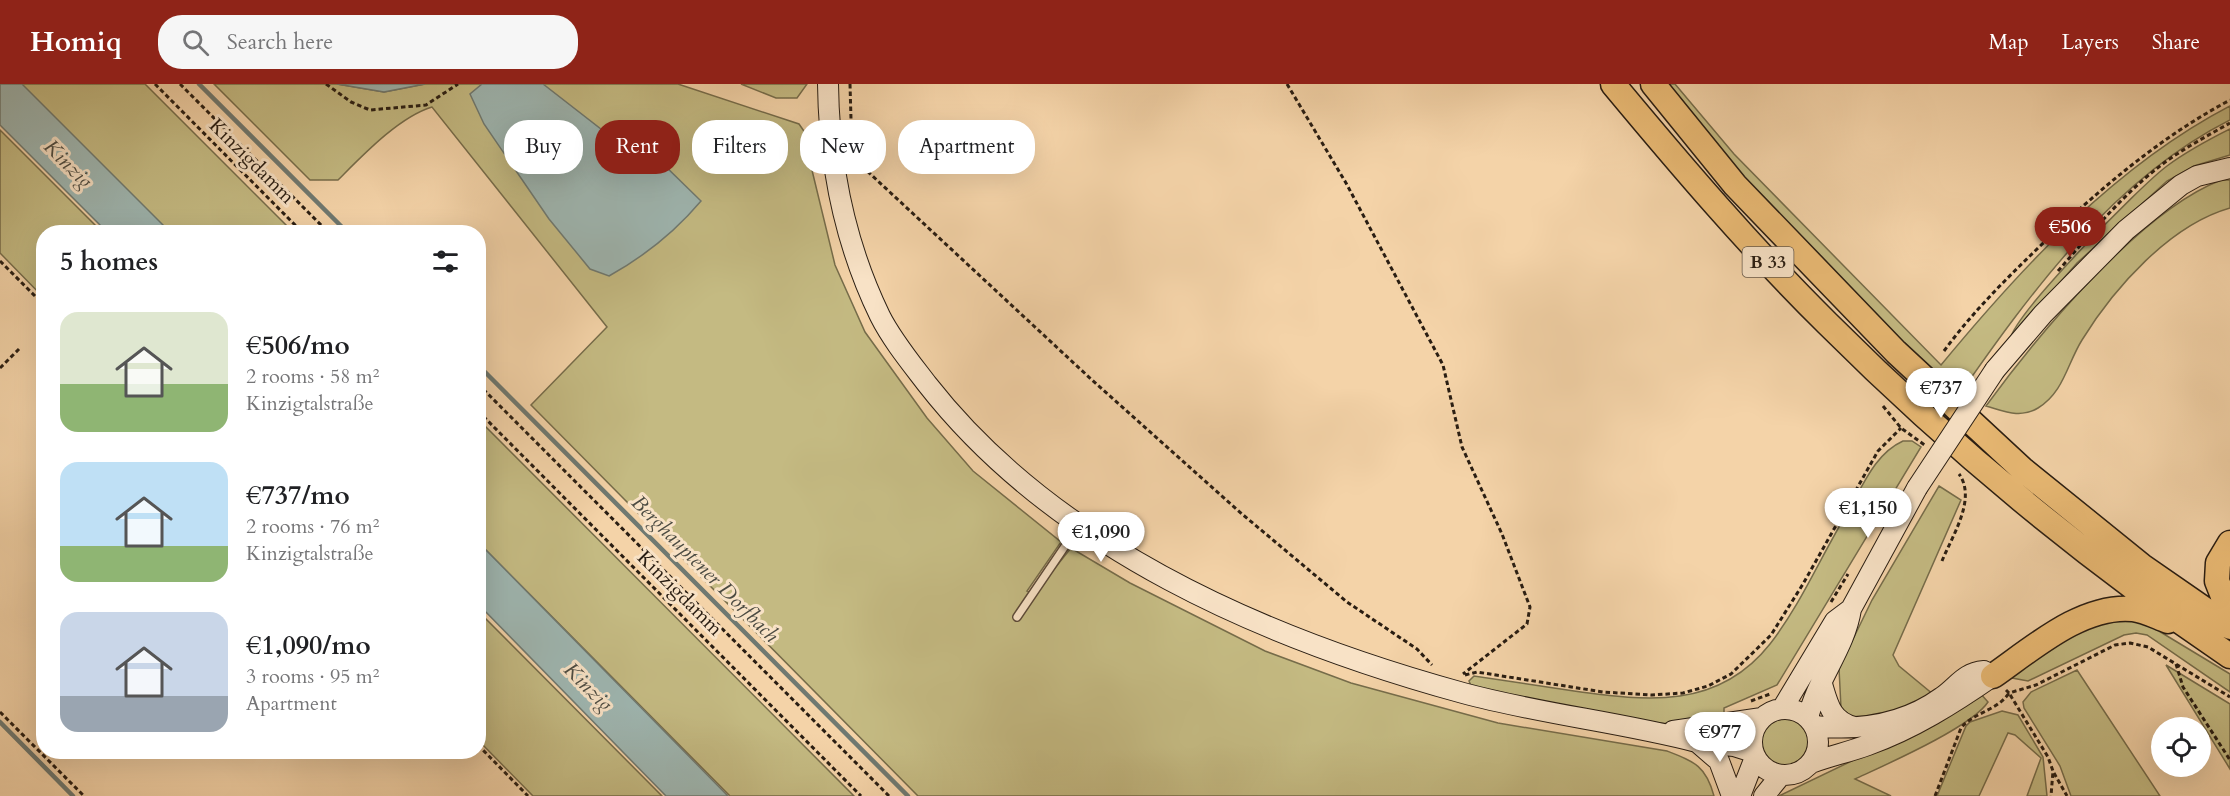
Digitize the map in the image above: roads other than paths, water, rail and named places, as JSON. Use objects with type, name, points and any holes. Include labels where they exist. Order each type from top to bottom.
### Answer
[{"type":"highway","name":"B 33","points":[[1613,84],[1742,234],[1828,324],[1999,482],[2186,627],[2230,656]]},
{"type":"highway","name":"B 33","points":[[1653,84],[1735,185],[1896,352],[2022,469],[2142,566],[2230,627]]},
{"type":"highway","points":[[2230,543],[2218,563],[2217,581],[2230,614]]},
{"type":"highway","name":"B 33","points":[[2001,685],[2067,626],[2103,611],[2133,609],[2186,627]]},
{"type":"street","points":[[828,84],[831,151],[845,216],[862,274],[887,327],[932,391],[976,441],[1078,527],[1145,567],[1245,616],[1306,641],[1463,693],[1604,724],[1659,732],[1697,742],[1734,746],[1755,756],[1763,768],[1781,776],[1797,773],[1811,763],[1868,745],[2001,685],[1984,671],[1966,675],[1944,696],[1924,709],[1875,726],[1857,728],[1811,722],[1791,709],[1782,709],[1762,718],[1718,726],[1659,732]]},
{"type":"street","points":[[1811,763],[1818,745],[1811,722],[1812,702],[1848,630],[1851,609],[1917,488],[1995,370],[2043,314],[2134,223],[2181,185],[2198,176],[2230,168]]},
{"type":"street","points":[[1782,709],[1835,621],[1851,609]]},
{"type":"street","points":[[1822,684],[1830,710],[1836,718],[1857,728]]},
{"type":"street","points":[[1740,796],[1755,756],[1753,734],[1762,718]]},
{"type":"street","points":[[1697,742],[1719,761],[1732,796]]},
{"type":"street","points":[[1764,796],[1781,776]]},
{"type":"lane","points":[[1017,617],[1078,527]]},
{"type":"water","name":"Kinzig","points":[[0,84],[22,84],[163,225],[100,225],[0,125]]},
{"type":"water","points":[[337,84],[425,84],[384,92]]},
{"type":"water","points":[[482,84],[543,84],[595,124],[595,174],[673,174],[701,201],[670,234],[609,276],[590,269],[549,219],[518,174],[583,174],[583,120],[504,120],[504,153],[484,124],[470,94]]},
{"type":"water","name":"Kinzig","points":[[486,550],[728,796],[666,796],[486,612]]},
{"type":"waterway","name":"Berghauptener Dorfbach","points":[[199,84],[340,225]]},
{"type":"waterway","name":"Berghauptener Dorfbach","points":[[486,373],[908,796]]},
{"type":"waterway","points":[[0,722],[36,758]]},
{"type":"waterway","points":[[36,759],[73,796]]}]
